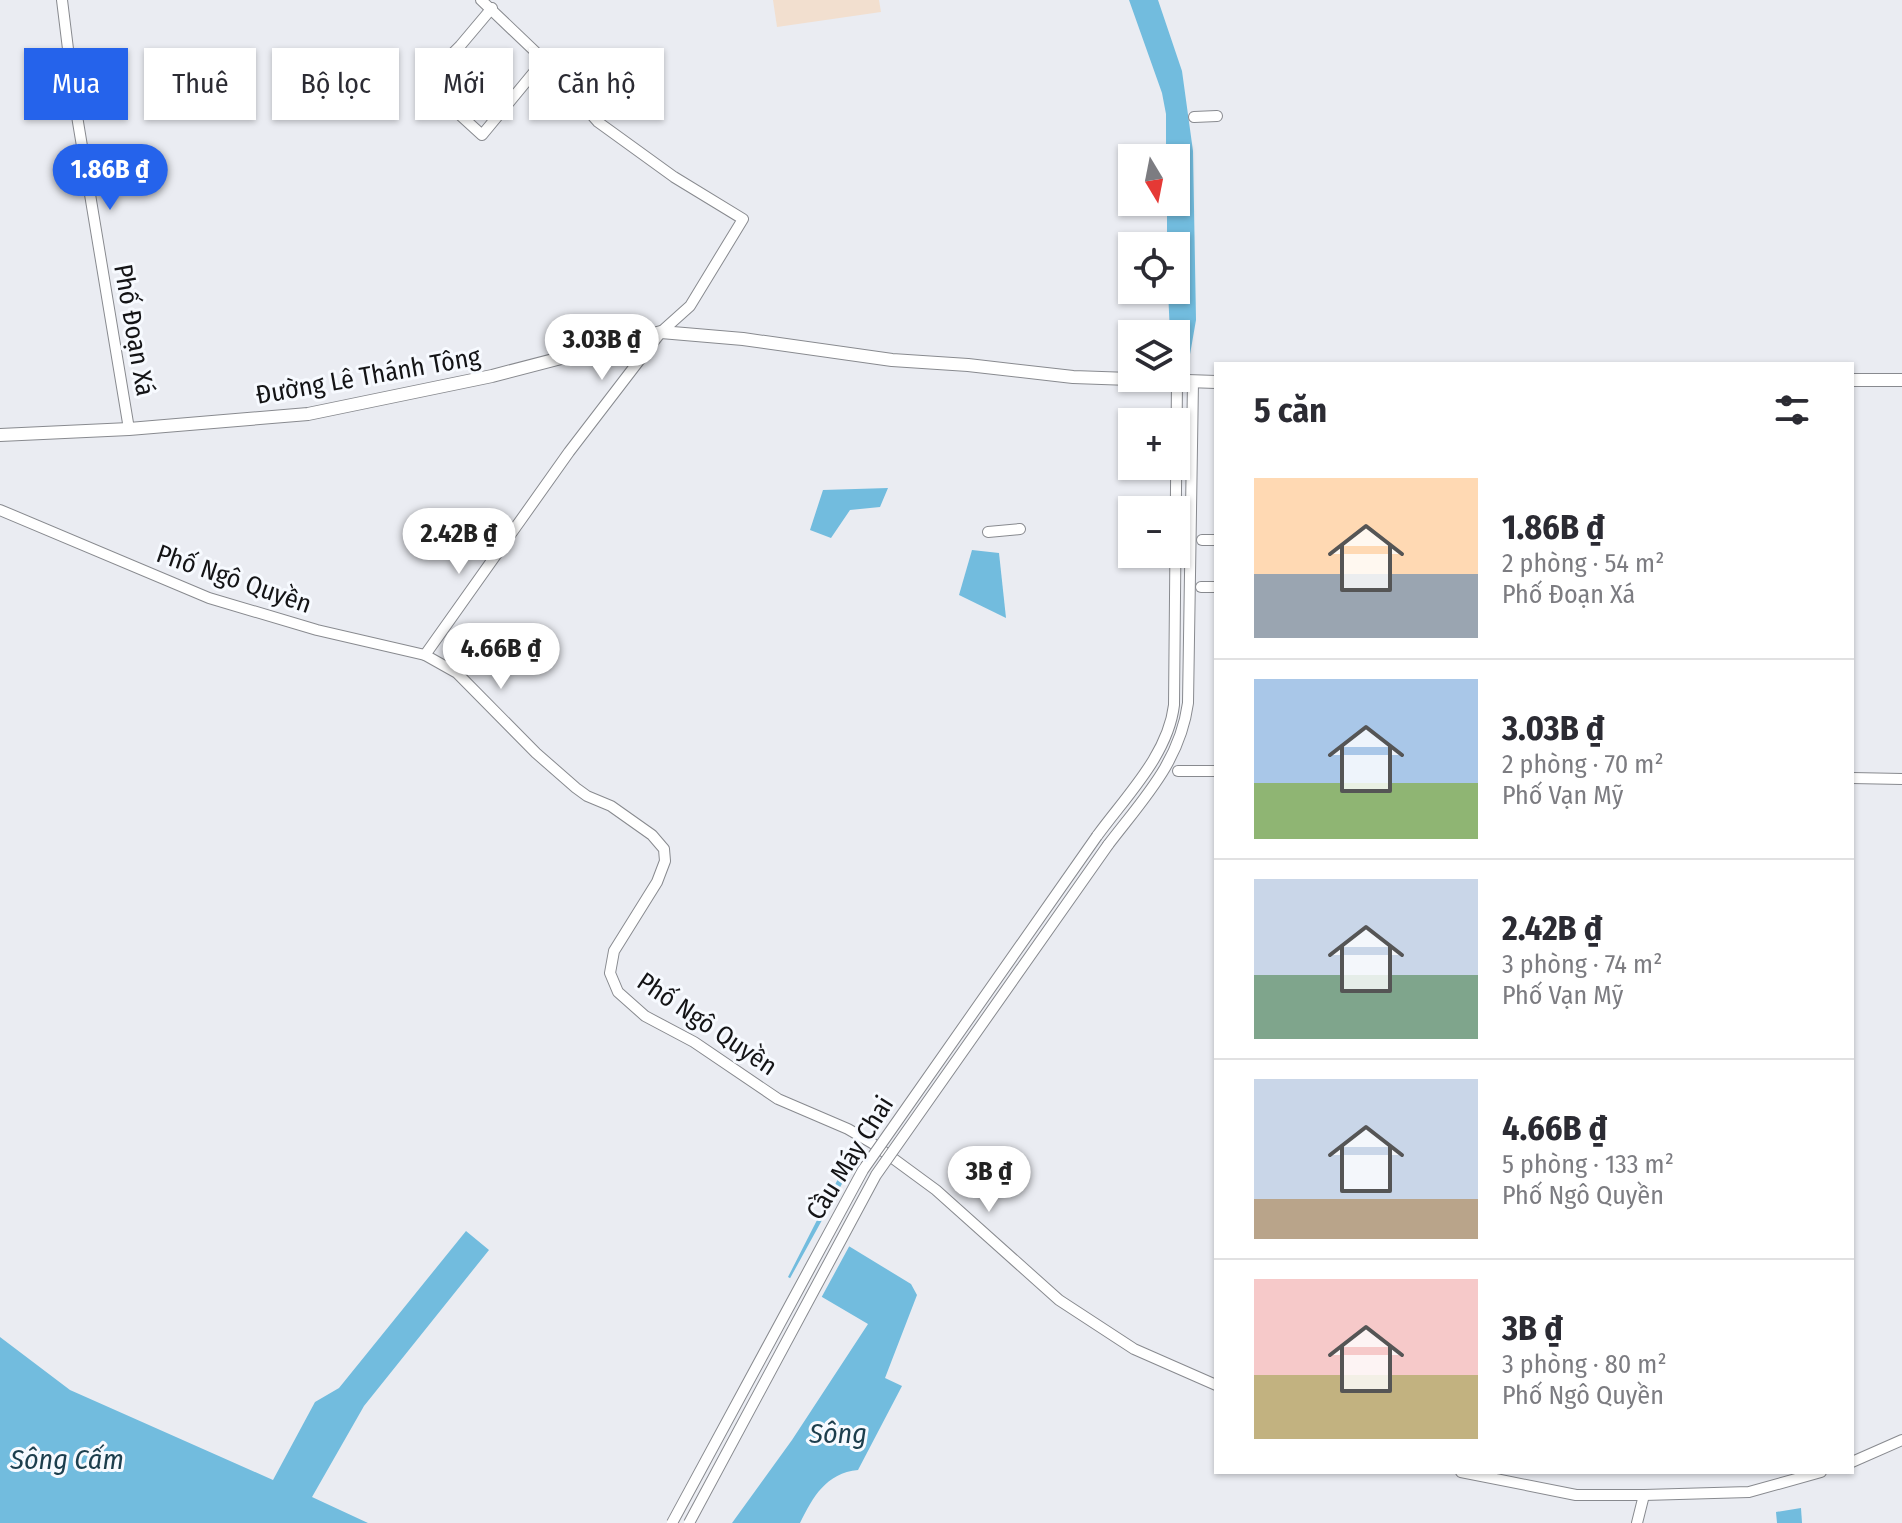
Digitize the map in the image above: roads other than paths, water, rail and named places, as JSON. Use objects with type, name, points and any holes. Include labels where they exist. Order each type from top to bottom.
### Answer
[{"type":"main road","name":"Đường Lê Thánh Tông","points":[[0,435],[129,429],[308,414],[492,376],[661,332],[743,339],[892,360],[1118,379]]},
{"type":"main road","points":[[1854,380],[1902,380]]},
{"type":"main road","name":"Đường Lê Thánh Tông","points":[[1193,382],[1214,382]]},
{"type":"street","name":"Phố Đoạn Xá","points":[[62,0],[74,98],[129,429]]},
{"type":"street","points":[[481,0],[532,48]]},
{"type":"street","points":[[492,8],[424,82],[482,135],[529,78]]},
{"type":"street","points":[[1194,117],[1217,116]]},
{"type":"street","points":[[425,655],[569,452],[661,332],[690,306],[743,219],[674,177],[596,120]]},
{"type":"street","name":"Cầu Máy Chai","points":[[689,1523],[876,1175],[1108,845],[1166,768],[1185,727],[1188,703],[1193,382]]},
{"type":"street","name":"Cầu Máy Chai","points":[[672,1523],[863,1170],[1159,749],[1171,727],[1175,645],[1177,392]]},
{"type":"street","name":"Phố Ngô Quyền","points":[[0,510],[209,598],[317,630],[425,655],[457,673],[536,753],[576,788],[611,806],[652,835],[663,848],[665,861],[657,882],[614,951],[610,973],[618,992],[645,1016],[694,1042],[778,1099],[848,1129],[872,1143],[936,1190],[1059,1300],[1134,1349],[1214,1384]]},
{"type":"street","points":[[988,532],[1020,529]]},
{"type":"street","points":[[1202,540],[1214,540]]},
{"type":"street","points":[[1201,587],[1214,587]]},
{"type":"street","points":[[1178,771],[1214,771]]},
{"type":"street","points":[[1854,778],[1902,779]]},
{"type":"street","points":[[1854,1461],[1902,1440]]},
{"type":"street","points":[[1471,1474],[1576,1495],[1749,1492],[1814,1474]]},
{"type":"street","points":[[1637,1523],[1644,1495]]},
{"type":"water","points":[[1129,0],[1158,0],[1182,71],[1193,151],[1196,320],[1190,354],[1190,320],[1169,320],[1169,304],[1190,304],[1190,232],[1167,232],[1167,216],[1190,216],[1190,144],[1166,144],[1162,93]]},
{"type":"water","points":[[888,488],[880,507],[850,510],[831,538],[810,530],[823,490]]},
{"type":"water","points":[[972,550],[999,553],[1006,618],[959,595]]},
{"type":"water","name":"Sông","points":[[841,1173],[865,1181],[843,1230],[847,1245],[911,1284],[917,1295],[885,1378],[902,1386],[858,1470],[829,1481],[800,1523],[732,1523],[792,1440],[868,1324],[788,1277]]},
{"type":"water","name":"Sông Cấm","points":[[466,1231],[489,1250],[364,1406],[312,1497],[368,1523],[0,1523],[0,1337],[70,1390],[273,1480],[315,1402],[339,1388]]},
{"type":"water","points":[[1801,1508],[1802,1523],[1777,1523],[1776,1512]]}]
